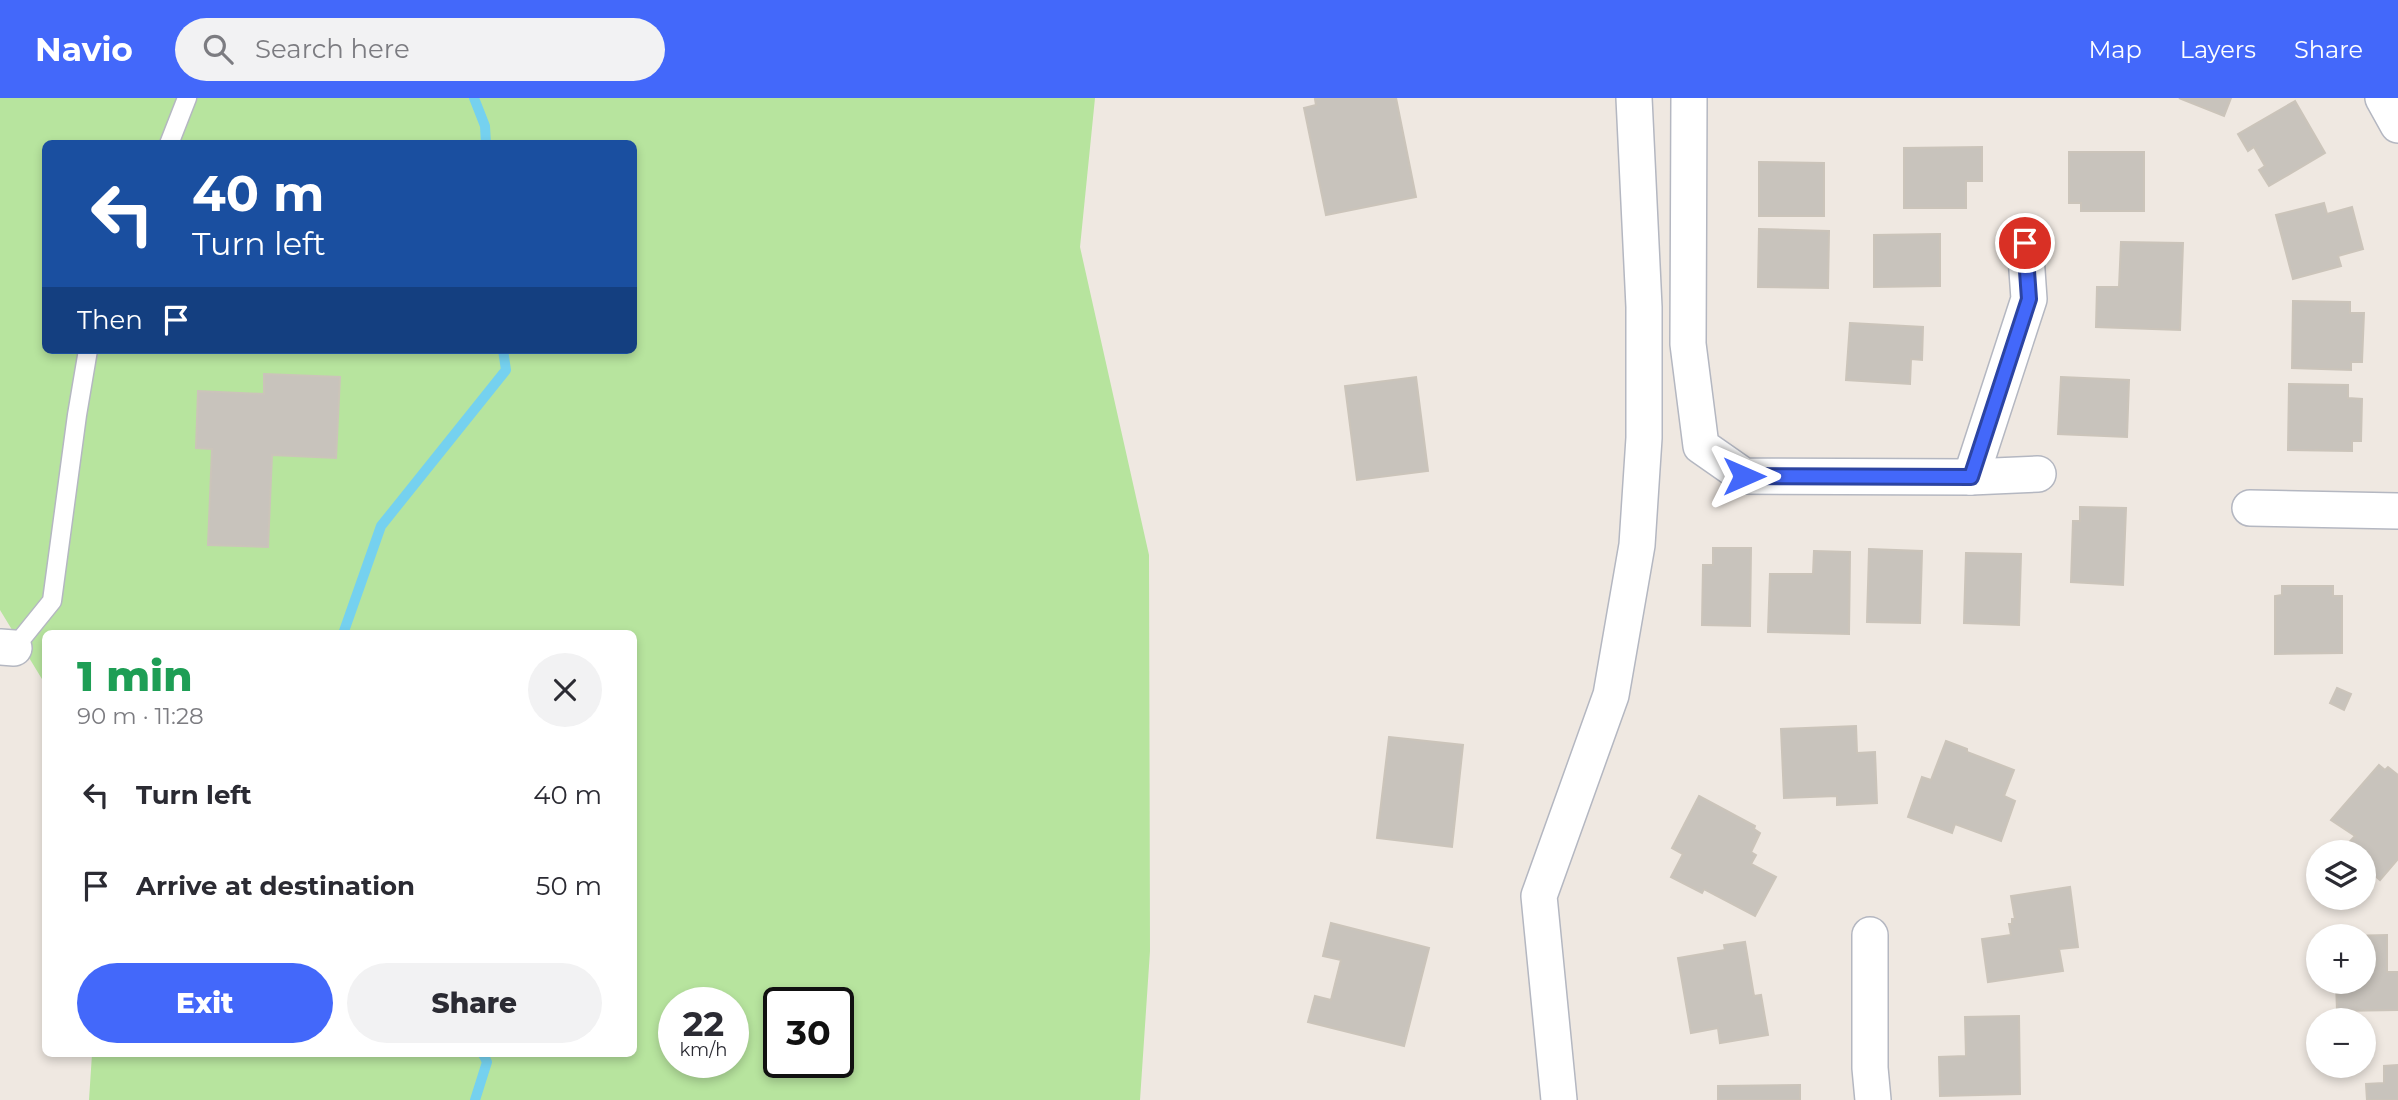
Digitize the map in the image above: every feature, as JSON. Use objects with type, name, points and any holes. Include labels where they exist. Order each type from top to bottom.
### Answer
[{"type":"street","points":[[1559,1100],[1539,896],[1611,695],[1637,545],[1644,438],[1644,307],[1634,98]]},
{"type":"street","points":[[1689,98],[1688,344],[1702,446],[1744,476],[1971,477],[2038,474]]},
{"type":"street","points":[[2383,98],[2398,125]]},
{"type":"street","points":[[1971,477],[2029,299],[2025,243]]},
{"type":"street","points":[[2250,508],[2398,511]]},
{"type":"street","points":[[1870,935],[1872,1100]]},
{"type":"lane","points":[[171,140],[187,98]]},
{"type":"lane","points":[[7,647],[52,601],[87,354]]},
{"type":"green space","points":[[0,98],[1095,98],[1080,247],[1149,555],[1150,951],[1140,1100],[89,1100],[92,1057],[637,1057],[637,630],[42,630],[42,679],[0,610]]},
{"type":"building","points":[[1396,98],[1416,197],[1326,215],[1304,108],[1316,105],[1315,99]]},
{"type":"building","points":[[2179,98],[2231,98],[2224,116]]},
{"type":"building","points":[[2295,101],[2325,153],[2269,186],[2259,170],[2265,166],[2254,147],[2248,151],[2238,134]]},
{"type":"building","points":[[1982,147],[1982,181],[1966,181],[1966,208],[1904,208],[1904,148]]},
{"type":"building","points":[[2069,152],[2144,152],[2144,211],[2081,211],[2081,203],[2069,203]]},
{"type":"building","points":[[1759,162],[1824,163],[1824,216],[1759,216]]},
{"type":"building","points":[[2324,203],[2327,214],[2352,207],[2363,249],[2338,256],[2341,266],[2293,279],[2276,215]]},
{"type":"building","points":[[1759,229],[1829,231],[1828,288],[1758,287]]},
{"type":"building","points":[[1940,234],[1940,286],[1874,287],[1874,235]]},
{"type":"building","points":[[2121,242],[2183,243],[2180,330],[2096,327],[2097,287],[2119,287]]},
{"type":"building","points":[[2293,301],[2350,302],[2350,313],[2364,313],[2362,362],[2351,362],[2351,370],[2292,368]]},
{"type":"building","points":[[1850,323],[1923,327],[1922,360],[1911,359],[1910,384],[1846,380]]},
{"type":"building","points":[[264,374],[340,377],[336,458],[272,455],[268,547],[208,545],[212,449],[196,448],[198,391],[264,394]]},
{"type":"building","points":[[1416,377],[1428,471],[1357,480],[1345,386]]},
{"type":"building","points":[[2061,377],[2129,380],[2127,437],[2058,434]]},
{"type":"building","points":[[2289,384],[2348,385],[2348,398],[2362,399],[2361,441],[2352,441],[2352,451],[2288,450]]},
{"type":"building","points":[[2080,507],[2126,508],[2123,585],[2071,582],[2073,521],[2080,521]]},
{"type":"building","points":[[1713,548],[1751,548],[1750,626],[1702,625],[1703,565],[1713,565]]},
{"type":"building","points":[[1869,549],[1922,551],[1920,623],[1867,622]]},
{"type":"building","points":[[1814,551],[1850,552],[1849,634],[1768,632],[1770,574],[1813,574]]},
{"type":"building","points":[[1966,553],[2021,554],[2019,625],[1964,623]]},
{"type":"building","points":[[2282,586],[2333,586],[2333,596],[2342,596],[2342,653],[2275,654],[2275,596],[2282,595]]},
{"type":"building","points":[[2337,688],[2351,694],[2344,710],[2330,703]]},
{"type":"building","points":[[1856,726],[1857,753],[1875,752],[1877,803],[1837,805],[1837,796],[1784,798],[1781,729]]},
{"type":"building","points":[[1389,737],[1463,745],[1452,847],[1377,838]]},
{"type":"building","points":[[1946,741],[2014,770],[2004,796],[2015,801],[2001,841],[1955,824],[1952,833],[1908,817],[1922,777],[1931,780]]},
{"type":"building","points":[[2379,765],[2385,770],[2388,767],[2398,775],[2398,859],[2380,880],[2376,876],[2376,840],[2351,840],[2355,836],[2331,820]]},
{"type":"building","points":[[1699,796],[1755,826],[1754,829],[1760,833],[1751,852],[1756,855],[1751,864],[1776,877],[1755,916],[1704,889],[1702,893],[1671,877],[1683,854],[1672,848]]},
{"type":"building","points":[[2070,887],[2078,947],[2059,949],[2063,971],[1988,982],[1982,939],[2011,935],[2009,924],[2015,919],[2011,896]]},
{"type":"building","points":[[1331,923],[1429,948],[1404,1046],[1308,1022],[1315,996],[1331,1000],[1341,960],[1323,956]]},
{"type":"building","points":[[2376,935],[2387,935],[2387,972],[2398,972],[2398,1010],[2337,1008],[2336,994],[2376,994]]},
{"type":"building","points":[[1745,942],[1754,996],[1761,995],[1768,1035],[1720,1043],[1718,1028],[1691,1033],[1678,958],[1725,950],[1724,945]]},
{"type":"building","points":[[2019,1016],[2020,1094],[1940,1096],[1939,1057],[1966,1056],[1965,1017]]},
{"type":"building","points":[[2398,1065],[2398,1100],[2367,1100],[2366,1084],[2384,1083],[2384,1066]]},
{"type":"building","points":[[1800,1085],[1800,1100],[1718,1100],[1718,1086]]},
{"type":"waterway","points":[[474,98],[485,126],[486,140]]},
{"type":"waterway","points":[[344,630],[381,526],[506,370],[504,354]]},
{"type":"waterway","points":[[475,1100],[487,1062],[484,1057]]},
{"type":"route","points":[[1744,476],[1971,477],[2029,299],[2025,243]]}]
